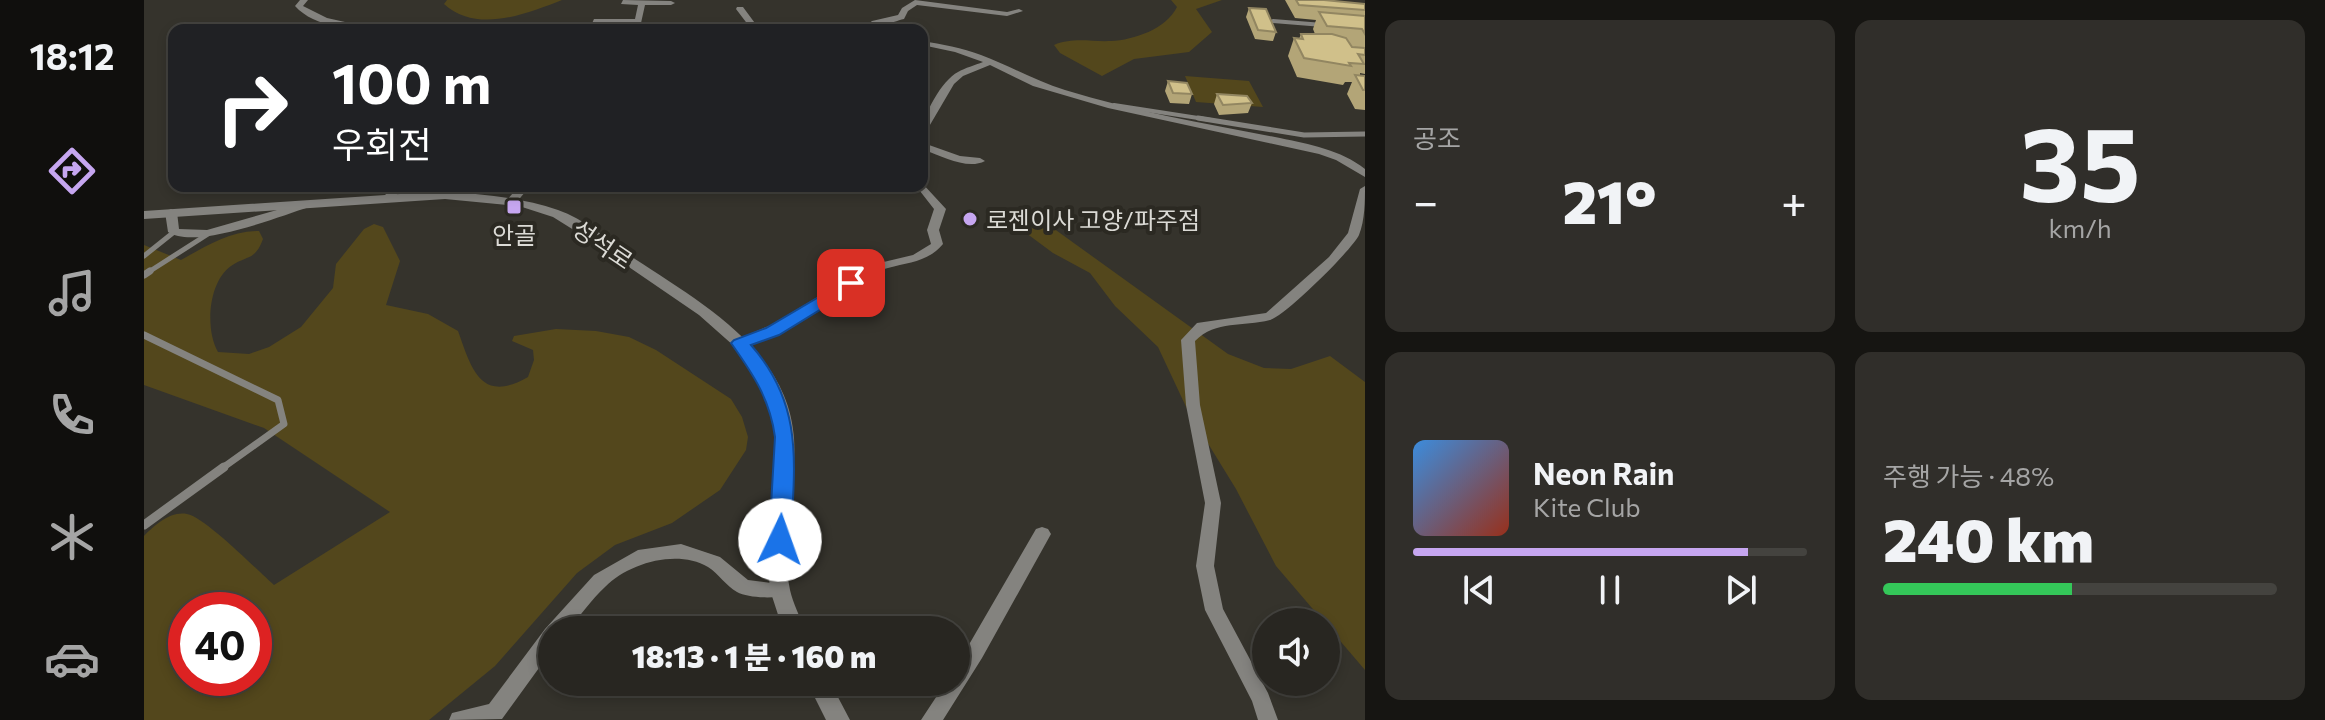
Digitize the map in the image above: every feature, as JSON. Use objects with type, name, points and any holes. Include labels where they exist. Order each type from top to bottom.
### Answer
[{"type":"street","points":[[304,0],[299,6],[301,10],[350,24]]},
{"type":"street","points":[[624,2],[671,3]]},
{"type":"street","points":[[596,24],[597,21],[638,21],[642,2]]},
{"type":"street","points":[[874,24],[901,17],[905,10],[919,2],[1007,14],[1019,11]]},
{"type":"street","points":[[740,9],[751,24]]},
{"type":"street","points":[[928,44],[955,48],[1029,82],[1174,122],[1287,142],[1338,159],[1365,174]]},
{"type":"street","points":[[928,120],[950,82],[960,74],[990,62]]},
{"type":"street","points":[[928,151],[980,161]]},
{"type":"street","points":[[1268,720],[1214,610],[1205,566],[1213,503],[1193,405],[1188,340],[1202,326],[1270,316],[1333,260],[1354,234],[1365,189]]},
{"type":"street","points":[[388,198],[394,192]]},
{"type":"street","points":[[512,201],[520,192]]},
{"type":"street","points":[[740,343],[773,332],[877,267],[931,253],[937,244],[933,230],[940,209],[926,192]]},
{"type":"street","name":"성석로","points":[[144,215],[445,195],[512,201],[558,214],[704,312],[755,360],[776,400],[785,437],[778,566],[780,590],[789,616]]},
{"type":"street","points":[[171,212],[174,232],[208,234],[314,203]]},
{"type":"street","points":[[931,720],[962,679],[1007,590],[1042,534]]},
{"type":"street","points":[[568,616],[600,580],[644,555],[681,551],[714,562],[744,587],[780,590]]},
{"type":"street","points":[[459,720],[495,712],[538,654]]},
{"type":"street","points":[[825,696],[838,720]]},
{"type":"lane","points":[[1273,21],[1327,26]]},
{"type":"lane","points":[[1110,104],[1304,135],[1365,134]]},
{"type":"lane","points":[[144,256],[174,232]]},
{"type":"lane","points":[[144,275],[208,234]]},
{"type":"lane","points":[[144,335],[278,400],[284,424],[144,525]]},
{"type":"shaded area","points":[[447,0],[562,0],[518,15],[486,20],[457,13],[444,4]]},
{"type":"shaded area","points":[[1171,0],[1222,0],[1196,9],[1212,32],[1189,52],[1134,59],[1102,76],[1060,53],[1054,45],[1075,40],[1120,40],[1139,36],[1172,15],[1177,7]]},
{"type":"shaded area","points":[[1185,76],[1249,81],[1263,107],[1196,102]]},
{"type":"shaded area","points":[[1026,221],[1053,228],[1228,354],[1264,368],[1291,369],[1330,356],[1365,382],[1365,670],[1340,641],[1340,608],[1312,608],[1276,566],[1236,489],[1188,411],[1158,347],[1115,306],[1090,273],[1053,253],[1026,233],[1022,226]]},
{"type":"shaded area","points":[[374,224],[383,227],[400,261],[386,305],[428,314],[458,331],[473,369],[488,384],[499,387],[528,377],[534,360],[533,350],[512,341],[514,336],[556,329],[629,337],[656,350],[731,399],[742,417],[748,437],[746,450],[720,490],[672,523],[615,545],[577,573],[495,666],[429,720],[144,720],[144,536],[153,528],[175,515],[195,517],[274,585],[390,512],[264,428],[144,385],[144,245],[181,260],[228,236],[259,231],[263,239],[257,251],[223,273],[213,294],[211,332],[218,352],[249,354],[269,347],[301,327],[333,288],[336,264],[364,229]]},
{"type":"building","points":[[1296,0],[1365,4],[1365,10],[1299,5]]},
{"type":"building","points":[[1249,8],[1266,9],[1276,32],[1258,30]]},
{"type":"building","points":[[1319,12],[1365,16],[1365,34],[1362,29],[1327,26]]},
{"type":"building","points":[[1301,34],[1332,34],[1346,38],[1352,47],[1365,48],[1365,55],[1358,54],[1364,64],[1349,63],[1351,66],[1304,58],[1294,38],[1303,39]]},
{"type":"building","points":[[1355,75],[1365,76],[1365,90],[1363,90]]},
{"type":"building","points":[[1168,81],[1187,83],[1192,94],[1173,93]]},
{"type":"building","points":[[1217,94],[1247,96],[1252,103],[1223,105]]},
{"type":"place","name":"안골","points":[[514,207]]},
{"type":"place","name":"로젠이사 고양/파주점","points":[[970,219]]},
{"type":"route","points":[[780,540],[785,437],[782,420],[776,400],[755,360],[740,343],[773,332],[851,283]]}]
